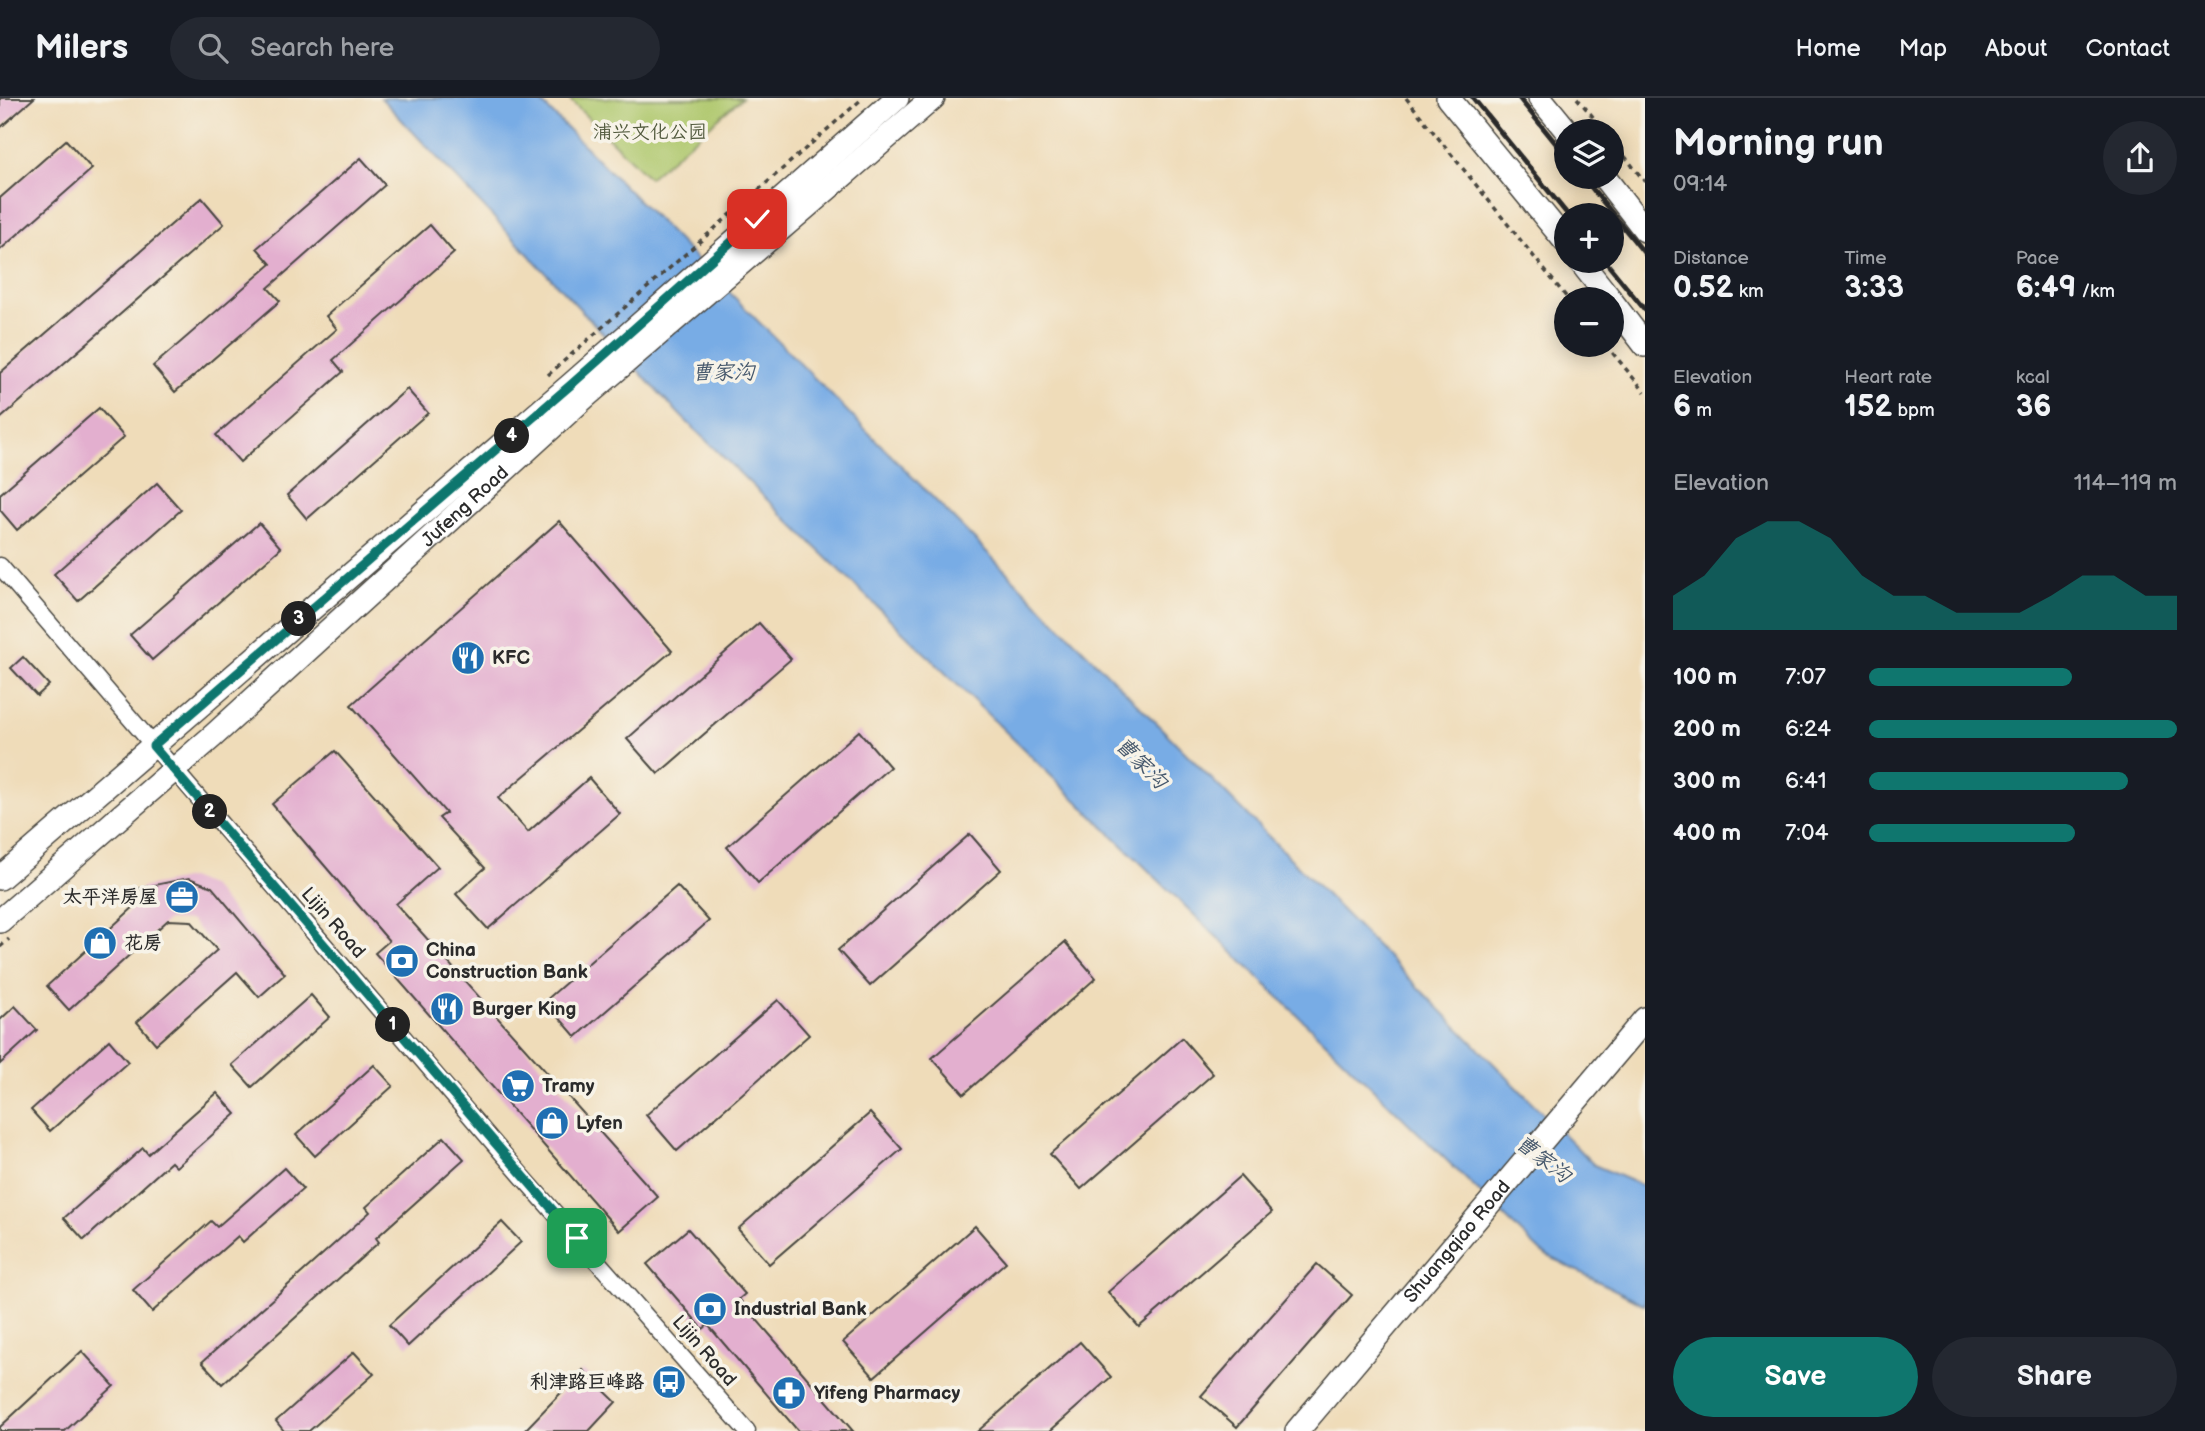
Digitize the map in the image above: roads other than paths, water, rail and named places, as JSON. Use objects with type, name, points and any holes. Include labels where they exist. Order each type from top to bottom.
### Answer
[{"type":"main road","name":"Jufeng Road","points":[[0,921],[174,770],[757,219],[897,98]]},
{"type":"main road","name":"Jufeng Road","points":[[757,219],[933,98]]},
{"type":"main road","points":[[1448,98],[1554,227]]},
{"type":"main road","points":[[1540,98],[1557,119]]},
{"type":"main road","points":[[1613,189],[1645,230]]},
{"type":"main road","points":[[1590,273],[1601,287]]},
{"type":"main road","points":[[1624,317],[1645,345]]},
{"type":"main road","name":"Jufeng Road","points":[[0,878],[153,746],[579,390]]},
{"type":"main road","name":"Shuangqiao Road","points":[[1297,1431],[1645,1019]]},
{"type":"street","name":"Lijin Road","points":[[0,566],[513,1165],[747,1431]]},
{"type":"water","name":"曹家沟","points":[[381,98],[537,98],[1594,1165],[1645,1187],[1645,1305],[1542,1253],[681,416]]},
{"type":"railway","points":[[1473,98],[1558,203]]},
{"type":"railway","points":[[1519,98],[1554,141]]},
{"type":"railway","points":[[1593,189],[1645,254]]},
{"type":"railway","points":[[1615,273],[1645,310]]},
{"type":"place","name":"KFC","points":[[468,658]]},
{"type":"place","name":"太平洋房屋","points":[[182,897]]},
{"type":"place","name":"花房","points":[[100,943]]},
{"type":"place","name":"China Construction Bank","points":[[402,961]]},
{"type":"place","name":"Burger King","points":[[447,1009]]},
{"type":"place","name":"Tramy","points":[[518,1086]]},
{"type":"place","name":"Lyfen","points":[[552,1123]]},
{"type":"place","name":"Industrial Bank","points":[[710,1309]]},
{"type":"place","name":"利津路巨峰路","points":[[669,1382]]},
{"type":"place","name":"Yifeng Pharmacy","points":[[789,1393]]},
{"type":"park label","name":"浦兴文化公园","points":[[650,132]]}]
